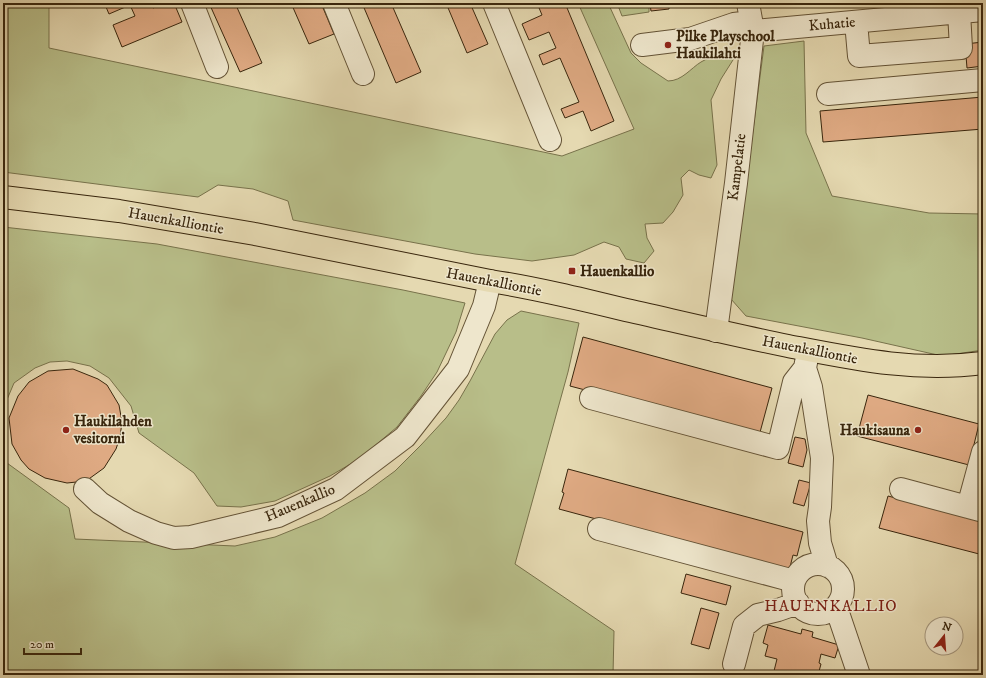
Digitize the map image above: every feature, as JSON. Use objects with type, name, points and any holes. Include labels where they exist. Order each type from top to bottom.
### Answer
[{"type":"main road","name":"Hauenkalliontie","points":[[3,197],[119,211],[255,234],[490,281],[523,286],[716,331],[807,359],[928,367],[962,366],[983,363]]},
{"type":"street","points":[[192,3],[217,67]]},
{"type":"street","points":[[334,3],[363,74]]},
{"type":"street","points":[[494,3],[550,140]]},
{"type":"street","name":"Kuhatie","points":[[642,45],[690,39],[751,19],[856,22],[983,10]]},
{"type":"street","points":[[828,94],[974,81],[961,48],[959,12]]},
{"type":"street","name":"Kampelatie","points":[[716,331],[736,183],[751,19]]},
{"type":"street","points":[[856,22],[859,56],[961,48]]},
{"type":"street","name":"Hauenkallio","points":[[86,489],[100,503],[129,521],[156,533],[174,538],[191,537],[278,516],[336,489],[405,437],[458,369],[484,306],[490,281]]},
{"type":"street","points":[[591,398],[777,454],[794,382],[807,359]]},
{"type":"street","points":[[807,359],[822,458],[818,521],[820,543],[827,566]]},
{"type":"street","points":[[901,489],[975,509],[983,452]]},
{"type":"street","points":[[599,529],[794,581]]},
{"type":"street","points":[[815,564],[827,566],[837,573],[842,584],[843,592],[836,607],[820,614],[812,613],[804,609],[794,596],[794,581],[804,568],[815,564]]},
{"type":"street","points":[[734,664],[744,626],[758,615],[798,603]]},
{"type":"street","points":[[836,607],[859,675]]},
{"type":"green space","points":[[3,3],[49,3],[49,48],[562,156],[634,129],[578,3],[608,3],[631,53],[641,63],[668,81],[682,77],[701,62],[710,58],[738,52],[721,79],[711,100],[717,165],[711,178],[699,175],[689,170],[681,178],[683,195],[673,212],[663,223],[645,224],[647,238],[654,251],[644,263],[626,259],[619,247],[604,242],[574,255],[532,261],[475,254],[293,220],[288,201],[253,189],[218,185],[198,197],[3,172]]},
{"type":"green space","points":[[617,3],[649,3],[649,12],[622,16]]},
{"type":"green space","points":[[804,41],[806,133],[832,196],[929,213],[983,214],[983,350],[942,356],[862,338],[746,316],[731,299],[764,46]]},
{"type":"green space","points":[[3,227],[157,244],[465,303],[456,332],[437,372],[421,396],[397,427],[359,459],[330,476],[275,501],[241,507],[217,506],[194,473],[139,433],[131,406],[109,378],[90,366],[67,361],[50,362],[35,368],[14,383],[3,409]]},
{"type":"green space","points":[[521,311],[579,323],[568,372],[515,564],[614,631],[613,675],[3,675],[3,445],[7,463],[69,508],[75,539],[235,546],[275,537],[322,518],[365,493],[395,471],[446,418],[459,400],[495,334],[507,320]]},
{"type":"building","points":[[116,3],[151,3],[153,8],[167,3],[174,3],[182,22],[122,47],[113,25],[135,16],[130,5],[109,14],[106,7]]},
{"type":"building","points":[[209,3],[235,3],[262,63],[240,72]]},
{"type":"building","points":[[291,3],[321,3],[334,34],[309,44]]},
{"type":"building","points":[[362,3],[391,3],[421,72],[396,83]]},
{"type":"building","points":[[446,3],[470,3],[488,44],[467,53]]},
{"type":"building","points":[[537,3],[565,3],[614,121],[591,131],[583,111],[565,118],[561,109],[579,102],[560,58],[543,65],[539,55],[556,48],[549,32],[529,40],[522,24],[542,15]]},
{"type":"building","points":[[669,3],[669,9],[651,11],[650,4]]},
{"type":"building","points":[[676,3],[694,3],[694,5],[676,7]]},
{"type":"building","points":[[983,42],[983,66],[967,68],[965,44]]},
{"type":"building","points":[[983,97],[983,129],[823,142],[820,111]]},
{"type":"building","points":[[583,337],[772,388],[759,436],[570,386]]},
{"type":"building","name":"Haukilahden vesitorni","points":[[73,369],[98,379],[107,385],[119,405],[122,422],[120,437],[116,449],[104,468],[86,481],[67,483],[45,478],[29,469],[21,460],[12,444],[9,418],[18,396],[29,382],[48,371]]},
{"type":"building","name":"Haukisauna","points":[[868,395],[979,424],[969,465],[857,436]]},
{"type":"building","points":[[795,437],[805,439],[807,450],[803,467],[788,463]]},
{"type":"building","points":[[568,469],[803,532],[797,556],[793,555],[789,571],[559,509],[564,493],[562,492]]},
{"type":"building","points":[[799,480],[811,483],[804,506],[793,503]]},
{"type":"building","points":[[888,496],[983,521],[983,555],[879,528]]},
{"type":"building","points":[[686,574],[731,586],[726,605],[681,593]]},
{"type":"building","points":[[701,608],[719,613],[709,649],[691,644]]},
{"type":"building","points":[[768,625],[801,634],[802,629],[813,632],[812,637],[839,645],[835,658],[821,654],[819,663],[821,664],[818,675],[773,675],[777,659],[765,656],[768,645],[763,643]]},
{"type":"place","name":"Pilke Playschool Haukilahti","points":[[668,45]]},
{"type":"place","name":"Hauenkallio","points":[[572,271]]},
{"type":"place","name":"Haukilahden vesitorni","points":[[66,430]]},
{"type":"place","name":"Haukisauna","points":[[918,430]]},
{"type":"district","name":"HAUENKALLIO","points":[[831,606]]}]
